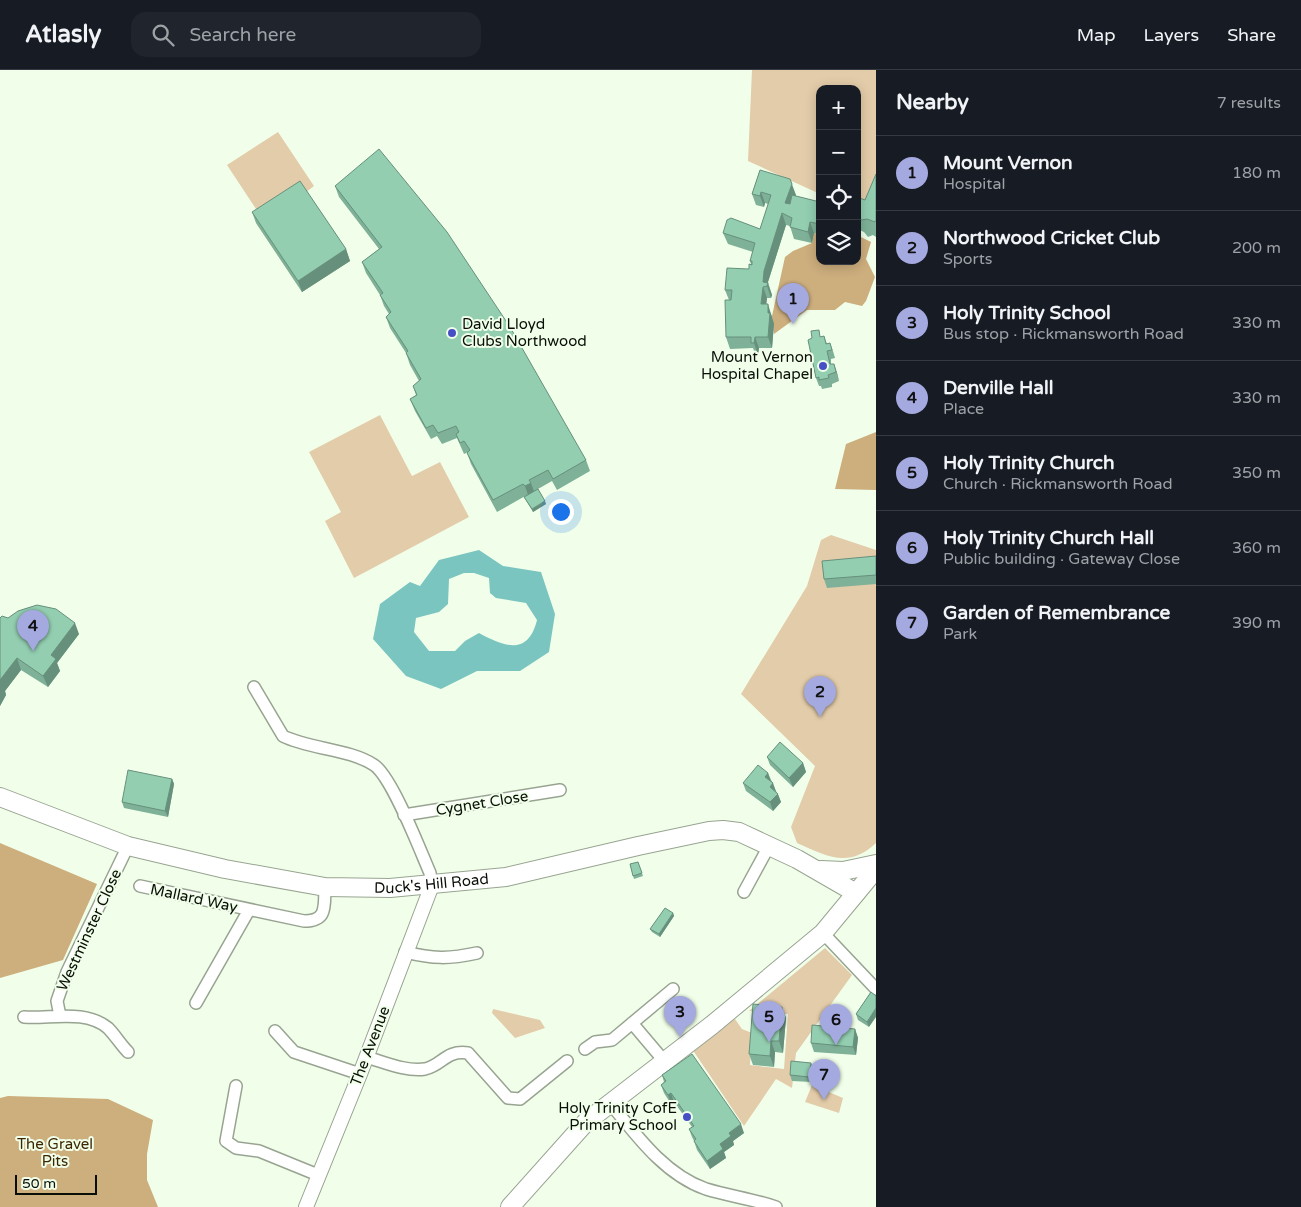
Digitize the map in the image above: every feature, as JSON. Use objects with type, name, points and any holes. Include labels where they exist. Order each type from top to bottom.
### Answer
[{"type":"main road","name":"Duck's Hill Road","points":[[0,797],[128,846],[225,869],[325,887],[390,888],[506,877],[709,831],[739,832],[820,870],[856,893]]},
{"type":"main road","points":[[820,870],[843,871],[876,864]]},
{"type":"main road","points":[[510,1207],[586,1122],[665,1062],[823,933],[841,914],[876,869]]},
{"type":"street","points":[[254,687],[283,736],[375,765],[390,786],[430,873],[432,885]]},
{"type":"street","name":"Cygnet Close","points":[[404,816],[560,790]]},
{"type":"street","name":"Westminster Close","points":[[60,1016],[57,1001],[66,972],[128,846]]},
{"type":"street","points":[[744,892],[769,846]]},
{"type":"street","name":"The Avenue","points":[[306,1207],[360,1074],[432,885]]},
{"type":"street","name":"Mallard Way","points":[[140,886],[249,910],[314,921],[321,917],[324,910],[325,887]]},
{"type":"street","name":"Mallard Way","points":[[196,1003],[249,910]]},
{"type":"street","points":[[823,933],[876,989]]},
{"type":"street","points":[[405,952],[429,958],[448,959],[477,954]]},
{"type":"street","points":[[585,1050],[595,1042],[612,1040],[672,989]]},
{"type":"street","points":[[24,1017],[70,1015],[107,1027],[128,1052]]},
{"type":"street","points":[[632,1023],[665,1062]]},
{"type":"street","points":[[275,1031],[294,1052],[360,1074]]},
{"type":"street","points":[[366,1056],[410,1069],[426,1069],[447,1055],[459,1052],[468,1053],[508,1098],[513,1100],[520,1099],[567,1061]]},
{"type":"street","points":[[236,1086],[226,1141],[236,1148],[259,1151],[318,1175]]},
{"type":"street","points":[[610,1103],[661,1161],[692,1182],[705,1188],[776,1207]]},
{"type":"shaded area","points":[[752,70],[876,70],[876,205],[861,210],[861,85],[816,85],[816,192],[748,161]]},
{"type":"shaded area","points":[[278,132],[314,186],[305,193],[350,261],[302,292],[256,223],[262,218],[227,165]]},
{"type":"shaded area","points":[[380,415],[412,476],[440,462],[469,517],[354,578],[325,521],[341,512],[309,452]]},
{"type":"shaded area","points":[[831,535],[876,550],[876,843],[866,851],[847,858],[828,856],[797,843],[791,827],[815,766],[741,694],[807,586],[821,540]]},
{"type":"shaded area","points":[[825,948],[852,975],[796,1053],[792,1088],[776,1079],[744,1126],[692,1049],[735,1019],[742,1029],[752,1033],[750,1065],[784,1069],[788,1014],[749,1011]]},
{"type":"shaded area","points":[[493,1009],[540,1020],[545,1028],[515,1038],[492,1013]]},
{"type":"shaded area","points":[[812,1085],[843,1098],[839,1113],[805,1102]]},
{"type":"green space","points":[[814,233],[816,234],[816,265],[861,265],[861,237],[871,242],[866,259],[875,277],[866,301],[862,306],[845,302],[835,310],[807,310],[774,334],[772,316],[785,257],[793,251],[812,243]]},
{"type":"green space","points":[[876,432],[876,490],[835,489],[846,444]]},
{"type":"green space","points":[[0,843],[97,884],[63,960],[0,978]]},
{"type":"green space","name":"The Gravel Pits","points":[[8,1096],[108,1099],[153,1120],[147,1154],[147,1180],[158,1207],[0,1207],[0,1098]]},
{"type":"water","points":[[479,550],[503,566],[541,572],[555,614],[549,652],[520,671],[477,671],[441,689],[406,676],[373,639],[380,604],[410,582],[420,586],[439,560]],"holes":[[[464,573],[474,573],[489,578],[490,593],[496,598],[526,603],[537,620],[533,632],[521,644],[514,645],[497,642],[479,633],[465,641],[455,651],[429,651],[414,632],[416,618],[439,612],[448,604],[449,579]]]},
{"type":"building","name":"David Lloyd Clubs Northwood","points":[[379,149],[447,232],[510,327],[586,460],[553,479],[548,470],[529,480],[531,483],[525,486],[523,484],[493,500],[467,453],[470,450],[464,441],[460,443],[456,434],[459,432],[456,426],[438,433],[433,425],[426,428],[410,399],[417,395],[413,386],[421,379],[406,353],[408,351],[386,317],[391,312],[380,295],[383,293],[362,262],[382,247],[335,186]]},
{"type":"building","points":[[760,170],[790,179],[792,184],[785,203],[790,204],[792,195],[816,201],[816,223],[810,222],[808,232],[790,227],[792,218],[782,213],[764,271],[763,282],[768,283],[767,286],[763,287],[761,304],[768,304],[768,313],[770,313],[768,337],[755,337],[754,343],[751,343],[751,337],[726,337],[725,300],[731,300],[732,290],[725,290],[727,268],[749,269],[749,264],[752,265],[752,261],[750,261],[755,243],[723,233],[727,220],[731,218],[760,229],[771,195],[761,192],[760,196],[752,194]]},
{"type":"building","points":[[876,174],[875,222],[861,219],[861,198],[865,200]]},
{"type":"building","points":[[300,181],[346,249],[298,281],[252,212]]},
{"type":"building","name":"Mount Vernon Hospital Chapel","points":[[819,330],[820,337],[824,336],[826,344],[830,343],[832,350],[827,351],[830,364],[834,364],[836,372],[828,375],[829,378],[819,380],[819,377],[816,378],[808,340],[812,338],[811,331]]},
{"type":"building","points":[[538,489],[545,501],[532,509],[524,497]]},
{"type":"building","points":[[876,556],[876,575],[824,579],[822,561]]},
{"type":"building","points":[[37,605],[56,609],[75,623],[51,655],[56,659],[43,676],[17,658],[0,680],[0,618],[2,616],[8,618],[18,611]]},
{"type":"building","points":[[780,742],[803,763],[789,778],[767,757]]},
{"type":"building","points":[[758,765],[768,773],[765,777],[773,783],[770,787],[778,794],[770,802],[743,783]]},
{"type":"building","points":[[128,770],[172,779],[165,811],[122,802]]},
{"type":"building","points":[[638,862],[642,873],[633,876],[630,864]]},
{"type":"building","points":[[665,908],[673,913],[659,934],[650,929]]},
{"type":"building","points":[[871,992],[876,996],[876,1008],[867,1022],[856,1014]]},
{"type":"building","points":[[753,1004],[782,1007],[779,1041],[771,1041],[770,1056],[749,1054]]},
{"type":"building","points":[[812,1025],[855,1029],[853,1047],[811,1043]]},
{"type":"building","points":[[692,1054],[741,1124],[729,1133],[731,1136],[720,1144],[723,1149],[707,1161],[694,1141],[696,1139],[689,1129],[694,1126],[671,1093],[668,1095],[661,1085],[666,1081],[662,1075]]},
{"type":"building","points":[[791,1061],[811,1063],[809,1077],[790,1075]]},
{"type":"place","name":"Mount Vernon","points":[[793,324]]},
{"type":"place","name":"David Lloyd Clubs Northwood","points":[[452,333]]},
{"type":"place","name":"Mount Vernon Hospital Chapel","points":[[823,366]]},
{"type":"place","name":"Denville Hall","points":[[33,651]]},
{"type":"place","name":"Northwood Cricket Club","points":[[820,717]]},
{"type":"place","name":"Holy Trinity School","points":[[680,1037]]},
{"type":"place","name":"Holy Trinity Church","points":[[769,1042]]},
{"type":"place","name":"Holy Trinity Church Hall","points":[[836,1045]]},
{"type":"place","name":"Garden of Remembrance","points":[[824,1100]]},
{"type":"place","name":"Holy Trinity CofE Primary School","points":[[687,1117]]}]
